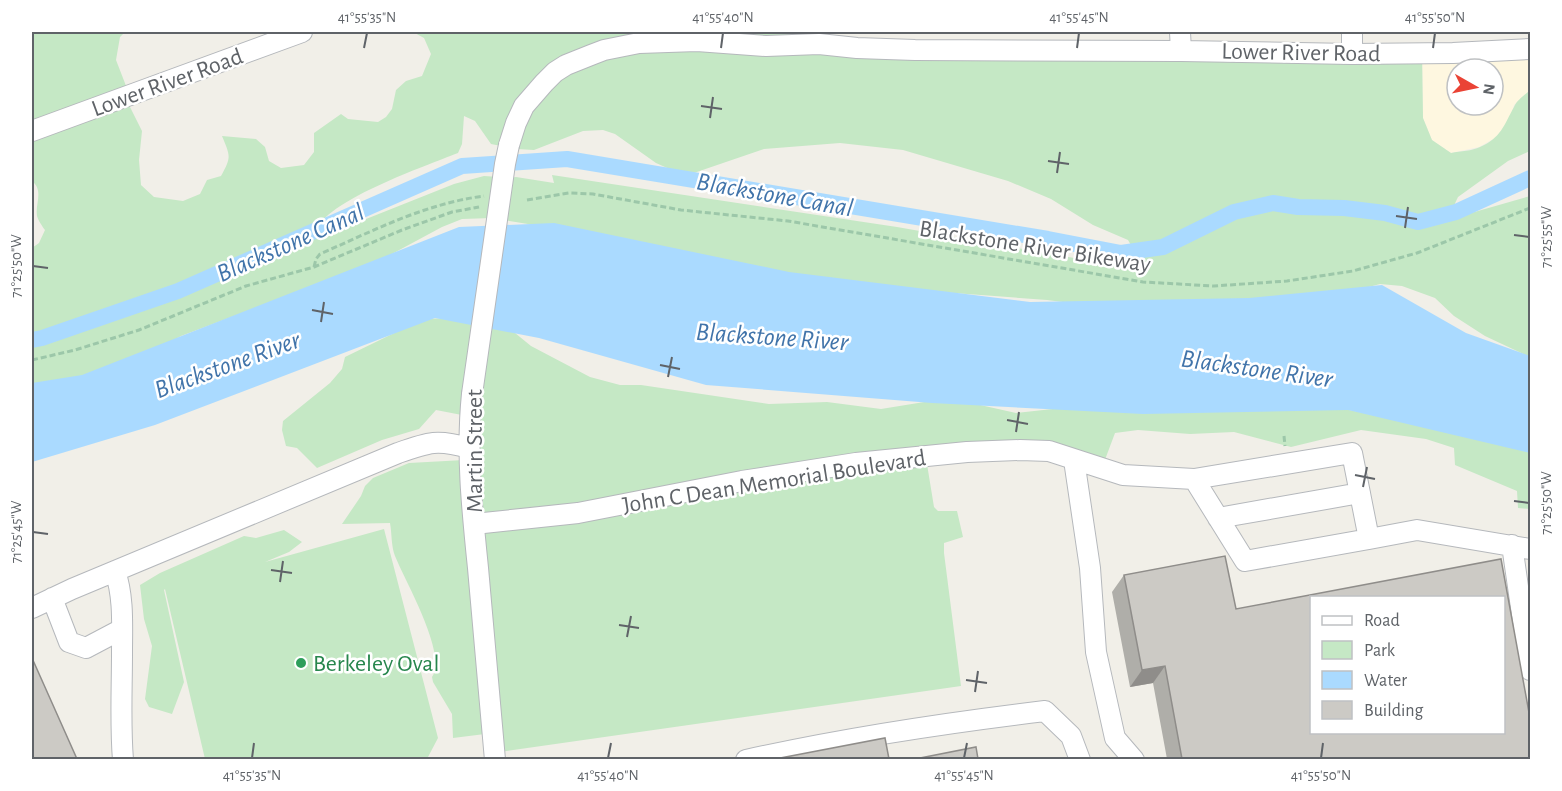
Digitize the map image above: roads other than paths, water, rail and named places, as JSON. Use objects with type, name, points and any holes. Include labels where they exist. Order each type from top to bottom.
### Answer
[{"type":"street","name":"Lower River Road","points":[[32,131],[302,32]]},
{"type":"street","name":"Lower River Road","points":[[802,32],[819,44]]},
{"type":"street","points":[[1352,32],[1352,54]]},
{"type":"street","name":"Lower River Road","points":[[509,145],[516,123],[525,106],[555,72],[566,65],[604,50],[639,43],[744,38],[766,46],[819,44],[915,50],[1180,41],[1352,54],[1453,53],[1525,43]]},
{"type":"street","name":"Martin Street","points":[[495,759],[474,524],[469,422],[509,145]]},
{"type":"street","points":[[32,608],[115,571],[427,442],[449,442],[469,448]]},
{"type":"street","name":"John C Dean Memorial Boulevard","points":[[474,524],[578,513],[742,481],[856,463],[967,452],[1020,450],[1049,451],[1123,475],[1194,479],[1352,453],[1360,493]]},
{"type":"street","points":[[1074,460],[1090,568],[1096,652],[1115,738],[1134,759]]},
{"type":"street","points":[[1194,479],[1245,561],[1417,530],[1521,547],[1530,670]]},
{"type":"street","points":[[1218,518],[1360,493],[1369,539]]},
{"type":"street","points":[[115,571],[120,585],[122,629],[121,736],[123,759]]},
{"type":"street","points":[[52,598],[69,642],[86,648],[122,629]]},
{"type":"street","points":[[747,759],[964,721],[1045,711],[1071,736],[1080,759]]},
{"type":"water","name":"Blackstone River","points":[[554,223],[789,272],[1030,302],[1249,298],[1382,285],[1466,333],[1530,356],[1530,453],[1348,410],[1143,414],[932,403],[706,385],[539,338],[435,318],[155,425],[32,462],[32,383],[82,375],[459,227]]},
{"type":"waterway","name":"Blackstone Canal","points":[[32,340],[178,291],[462,166],[567,159],[1121,253],[1163,247],[1234,212],[1273,203],[1385,213],[1418,222],[1456,212],[1530,178]]},
{"type":"place","name":"Berkeley Oval","points":[[301,663]]}]
